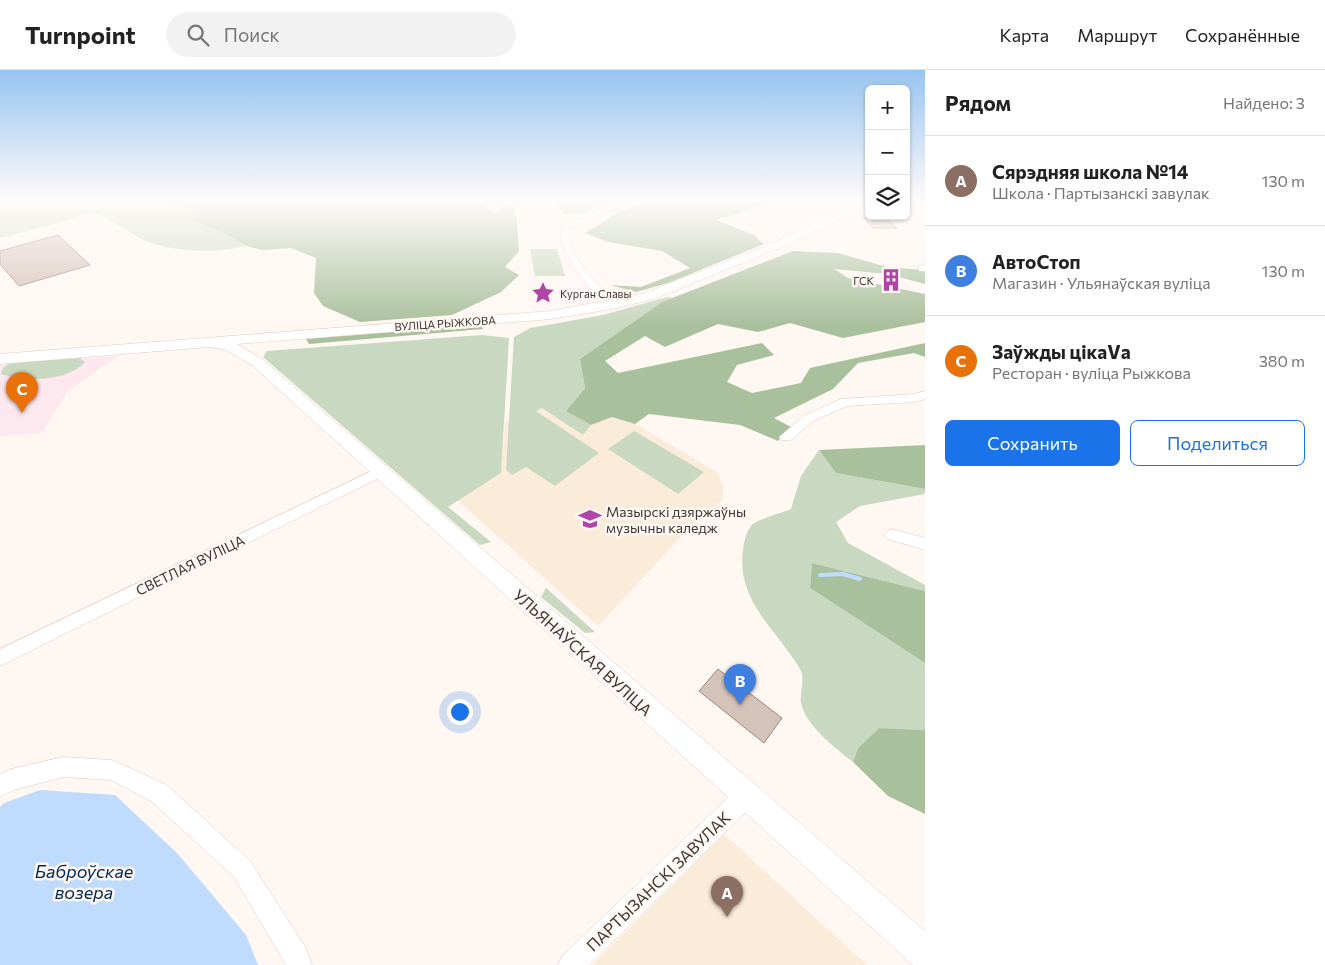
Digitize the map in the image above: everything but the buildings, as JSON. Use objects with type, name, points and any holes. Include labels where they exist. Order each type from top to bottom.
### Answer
[{"type":"main road","name":"ВУЛІЦА РЫЖКОВА","points":[[0,359],[551,315],[612,305],[649,296],[782,243]]},
{"type":"main road","points":[[257,362],[262,350],[288,335]]},
{"type":"main road","points":[[240,352],[244,342],[252,339],[252,351],[257,362]]},
{"type":"main road","name":"УЛЬЯНАЎСКАЯ ВУЛІЦА","points":[[207,342],[226,345],[257,362],[925,953]]},
{"type":"street","points":[[567,243],[582,272],[612,305]]},
{"type":"street","points":[[786,437],[809,418],[845,402],[915,398],[925,395]]},
{"type":"street","name":"СВЕТЛАЯ ВУЛІЦА","points":[[0,658],[380,472]]},
{"type":"street","points":[[892,535],[925,544]]},
{"type":"street","points":[[0,786],[11,780],[63,767],[112,770],[159,794],[242,869],[297,957],[299,965]]},
{"type":"street","name":"ПАРТЫЗАНСКІ ЗАВУЛАК","points":[[571,965],[746,796]]},
{"type":"shaded area","points":[[118,356],[67,392],[42,433],[0,436],[0,364]]},
{"type":"shaded area","name":"Мазырскі дзяржаўны музычны каледж","points":[[552,401],[566,411],[612,417],[635,424],[717,472],[724,488],[722,500],[680,538],[598,626],[457,500],[501,473],[505,422]]},
{"type":"shaded area","points":[[724,834],[867,965],[592,965]]},
{"type":"green space","points":[[150,243],[241,243],[247,246],[212,251],[188,250]]},
{"type":"green space","points":[[241,243],[518,243],[519,251],[505,267],[519,275],[501,292],[452,315],[360,322],[323,306],[314,293],[316,258],[291,248],[262,250]]},
{"type":"green space","points":[[613,243],[764,244],[668,283],[636,292],[610,285],[641,287],[690,268],[662,251]]},
{"type":"green space","points":[[530,249],[557,249],[565,276],[535,276]]},
{"type":"green space","points":[[793,251],[838,253],[887,267],[925,270],[925,284],[888,274],[834,269],[848,278],[925,294],[925,322],[843,338],[790,323],[758,332],[718,324],[665,347],[645,336],[605,361],[618,373],[762,343],[774,355],[737,365],[727,382],[752,393],[801,383],[810,368],[925,343],[925,357],[914,353],[858,363],[833,389],[774,418],[791,427],[778,441],[740,425],[649,414],[635,424],[612,417],[591,425],[566,411],[585,388],[580,359],[662,302]]},
{"type":"green space","points":[[667,297],[672,298],[662,302],[580,359],[585,388],[566,411],[591,425],[583,435],[542,408],[536,411],[599,453],[555,486],[526,467],[512,475],[506,470],[514,337],[530,328],[603,315]]},
{"type":"green space","points":[[481,325],[483,329],[309,344],[306,339]]},
{"type":"green space","points":[[482,335],[509,338],[501,473],[448,507],[491,542],[480,545],[263,357],[267,351]]},
{"type":"green space","points":[[80,358],[85,362],[77,369],[57,377],[34,379],[1,374],[3,368],[10,363]]},
{"type":"green space","points":[[634,431],[704,472],[678,494],[608,449]]},
{"type":"green space","points":[[925,445],[925,489],[836,473],[819,450]]},
{"type":"green space","points":[[819,450],[836,473],[925,489],[925,494],[860,506],[836,522],[848,543],[925,585],[925,591],[812,563],[810,588],[925,663],[925,730],[879,728],[858,748],[853,762],[822,736],[804,712],[801,703],[802,673],[752,600],[742,568],[744,544],[750,527],[759,521],[791,509],[801,476]]},
{"type":"green space","points":[[812,563],[925,591],[925,663],[810,588]]},
{"type":"green space","points":[[546,588],[595,632],[585,633],[541,597]]},
{"type":"green space","points":[[879,728],[925,730],[925,814],[888,796],[853,762],[858,748]]},
{"type":"water","name":"Баброўскае возера","points":[[40,790],[115,795],[177,853],[246,935],[258,965],[0,965],[0,807],[4,803]]},
{"type":"waterway","points":[[820,575],[843,574],[860,579]]},
{"type":"place","name":"ГСК","points":[[891,280]]},
{"type":"place","name":"Курган Славы","points":[[543,293]]},
{"type":"place","name":"Заўжды цікаVа","points":[[22,413]]},
{"type":"place","name":"Мазырскі дзяржаўны музычны каледж","points":[[590,519]]},
{"type":"place","name":"АвтоСтоп","points":[[740,705]]},
{"type":"place","name":"Сярэдняя школа №14","points":[[727,917]]}]
